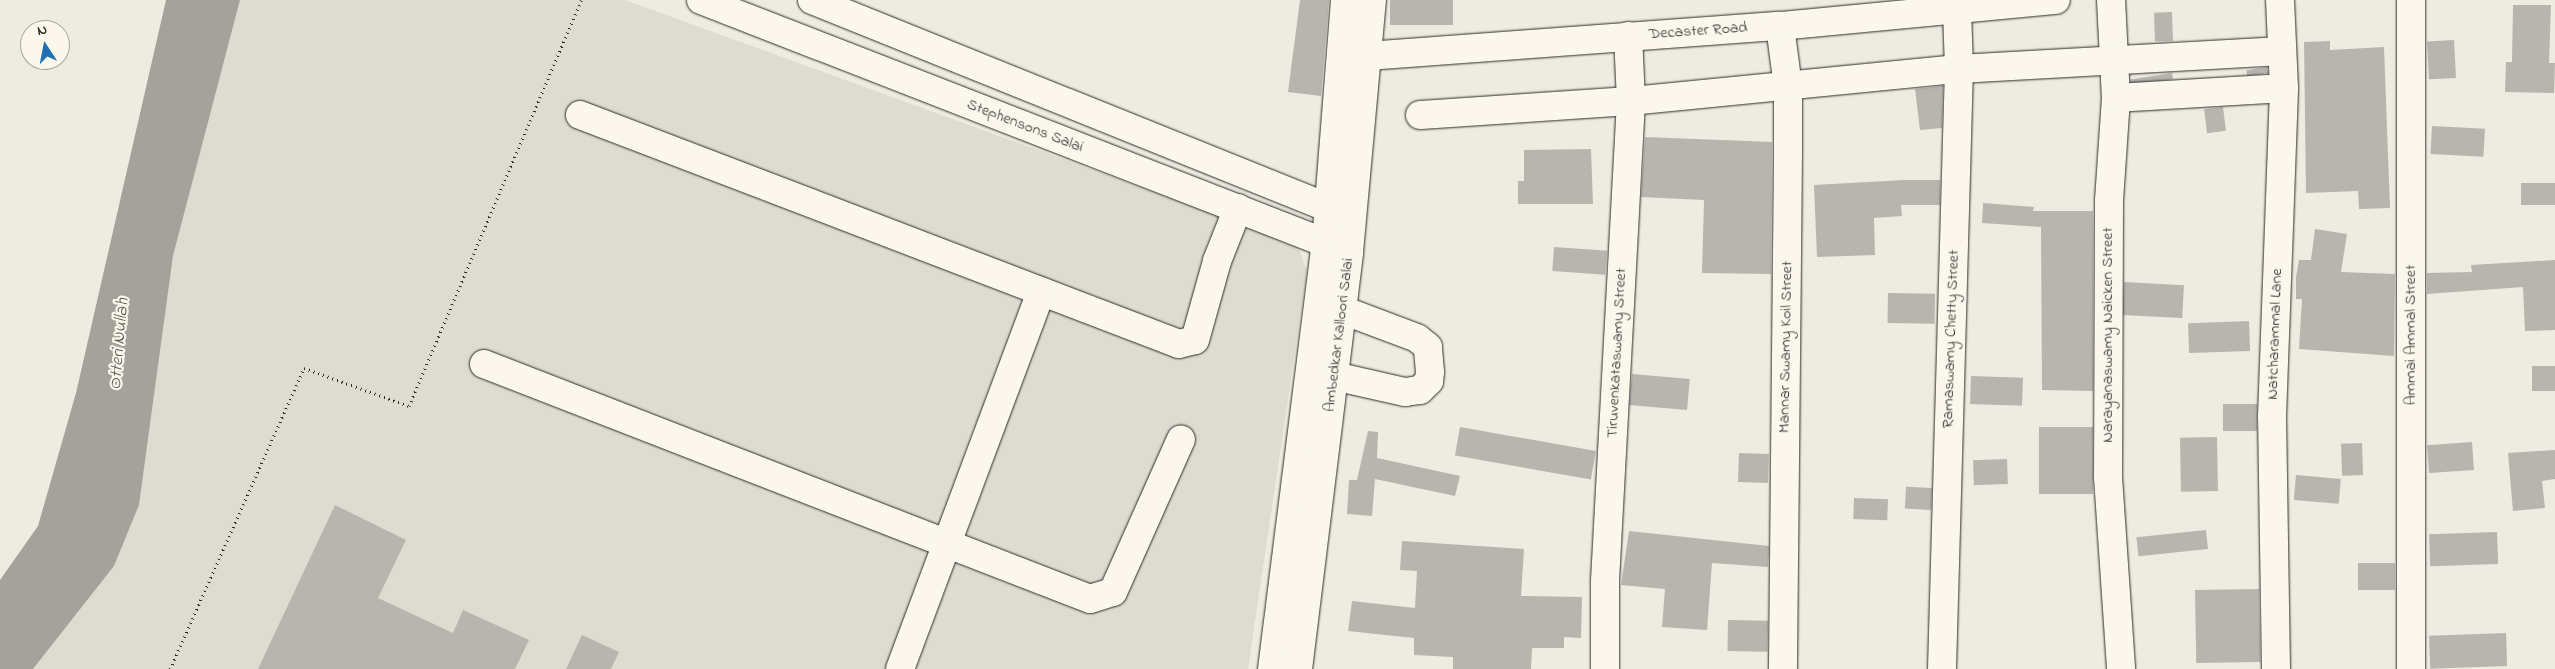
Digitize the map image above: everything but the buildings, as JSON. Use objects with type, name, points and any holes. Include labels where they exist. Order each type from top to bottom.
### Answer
[{"type":"street","name":"Stephensons Salai","points":[[701,0],[1338,247]]},
{"type":"street","points":[[812,0],[1340,209]]},
{"type":"street","name":"Ambedkar Kalloori Salai","points":[[1272,669],[1338,247],[1340,209],[1340,50],[1345,0]]},
{"type":"street","name":"Ambedkar Kalloori Salai","points":[[1340,209],[1367,56],[1372,0]]},
{"type":"street","name":"Decaster Road","points":[[1340,50],[1367,56],[1780,26],[2056,0]]},
{"type":"street","name":"Narayanaswamy Naicken Street","points":[[2111,0],[2116,60],[2116,98],[2108,201],[2108,476],[2121,669]]},
{"type":"street","name":"Natcharammal Lane","points":[[2276,669],[2272,417],[2284,88],[2280,0]]},
{"type":"street","name":"Ammai Ammal Street","points":[[2411,0],[2411,669]]},
{"type":"street","name":"Ramaswamy Chetty Street","points":[[1942,669],[1959,68],[1957,9]]},
{"type":"street","name":"Mannar Swamy Koil Street","points":[[1780,26],[1788,87],[1783,669]]},
{"type":"street","name":"Tiruvenkataswamy Street","points":[[1605,669],[1605,581],[1631,101],[1628,36]]},
{"type":"street","points":[[1420,115],[1631,101],[1788,87],[1959,68],[2281,51]]},
{"type":"street","points":[[2116,98],[2284,88]]},
{"type":"street","points":[[580,115],[1179,344],[1195,340],[1217,261],[1238,208]]},
{"type":"street","name":"Ambedkar Kalloori Salai","points":[[1298,669],[1342,310],[1338,247]]},
{"type":"street","points":[[900,669],[1041,291]]},
{"type":"street","points":[[1334,376],[1404,392],[1420,390],[1429,381],[1428,347],[1417,338],[1342,310]]},
{"type":"street","points":[[484,364],[946,545],[1090,599],[1113,592],[1181,439]]},
{"type":"path","points":[[170,669],[304,368],[409,406],[581,0]]},
{"type":"shaded area","points":[[240,0],[625,0],[1297,244],[1307,271],[1248,669],[33,669],[114,566],[139,505],[173,256]]},
{"type":"water","name":"Otteri Nullah","points":[[166,0],[240,0],[173,256],[139,505],[114,566],[33,669],[0,669],[0,580],[38,526],[76,393]]}]
